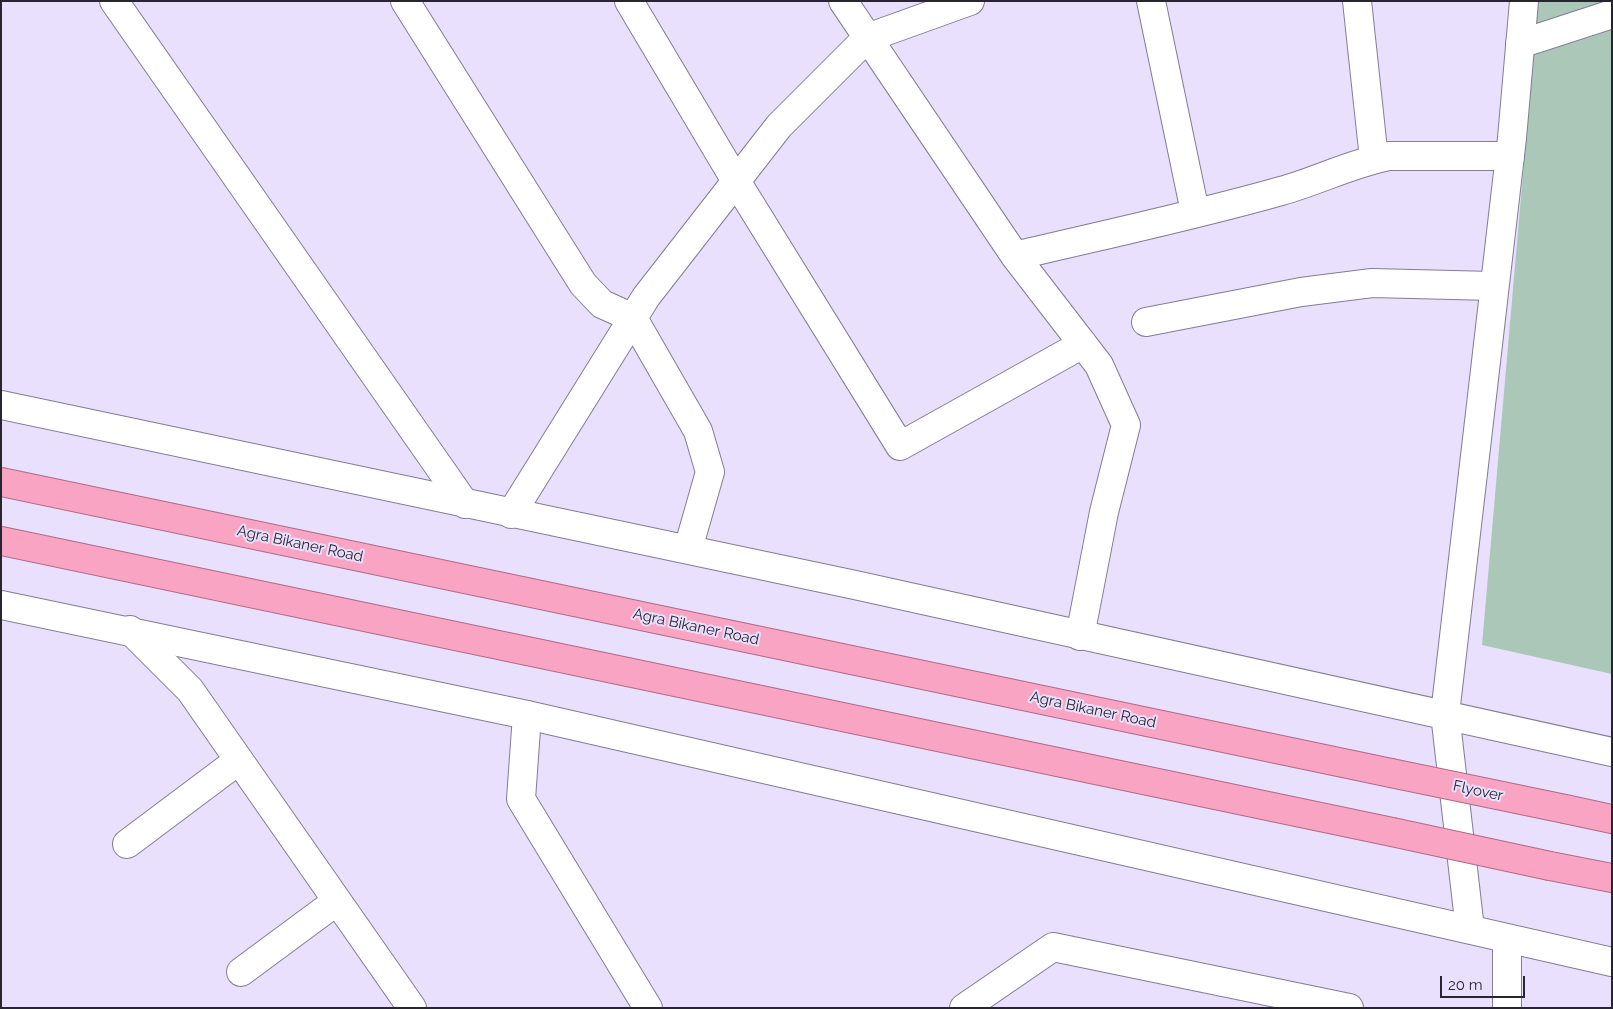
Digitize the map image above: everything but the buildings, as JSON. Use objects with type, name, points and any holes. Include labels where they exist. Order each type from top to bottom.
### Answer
[{"type":"highway","name":"Agra Bikaner Road","points":[[1,482],[1391,773]]},
{"type":"highway","points":[[1,541],[1612,878]]},
{"type":"highway","name":"Flyover","points":[[1391,773],[1612,819]]},
{"type":"street","points":[[114,1],[465,504]]},
{"type":"street","points":[[405,1],[583,284],[602,304],[633,318],[698,431],[710,472],[688,550]]},
{"type":"street","points":[[629,1],[736,181],[900,446],[1083,344]]},
{"type":"street","points":[[843,1],[1015,256],[1100,365],[1126,425],[1104,512],[1080,636]]},
{"type":"street","points":[[511,514],[646,297],[779,126],[867,38],[970,1]]},
{"type":"street","points":[[1151,1],[1196,212]]},
{"type":"street","points":[[1357,1],[1374,159]]},
{"type":"street","points":[[1470,930],[1445,714],[1493,286],[1510,156],[1524,1]]},
{"type":"street","points":[[1520,44],[1612,14]]},
{"type":"street","points":[[1015,256],[1283,191],[1342,168],[1374,159],[1389,156],[1510,156]]},
{"type":"street","points":[[1146,322],[1301,292],[1372,284],[1493,286]]},
{"type":"street","points":[[1,405],[688,550],[1612,752]]},
{"type":"street","points":[[1,605],[130,630],[527,715],[1612,962]]},
{"type":"street","points":[[130,630],[190,690],[412,1008]]},
{"type":"street","points":[[527,715],[521,799],[648,1008]]},
{"type":"street","points":[[126,844],[239,760]]},
{"type":"street","points":[[241,972],[337,901]]},
{"type":"street","points":[[1507,939],[1507,1008]]},
{"type":"street","points":[[964,1008],[1053,947],[1348,1008]]},
{"type":"green space","points":[[1538,1],[1612,1],[1612,674],[1482,645]]}]
